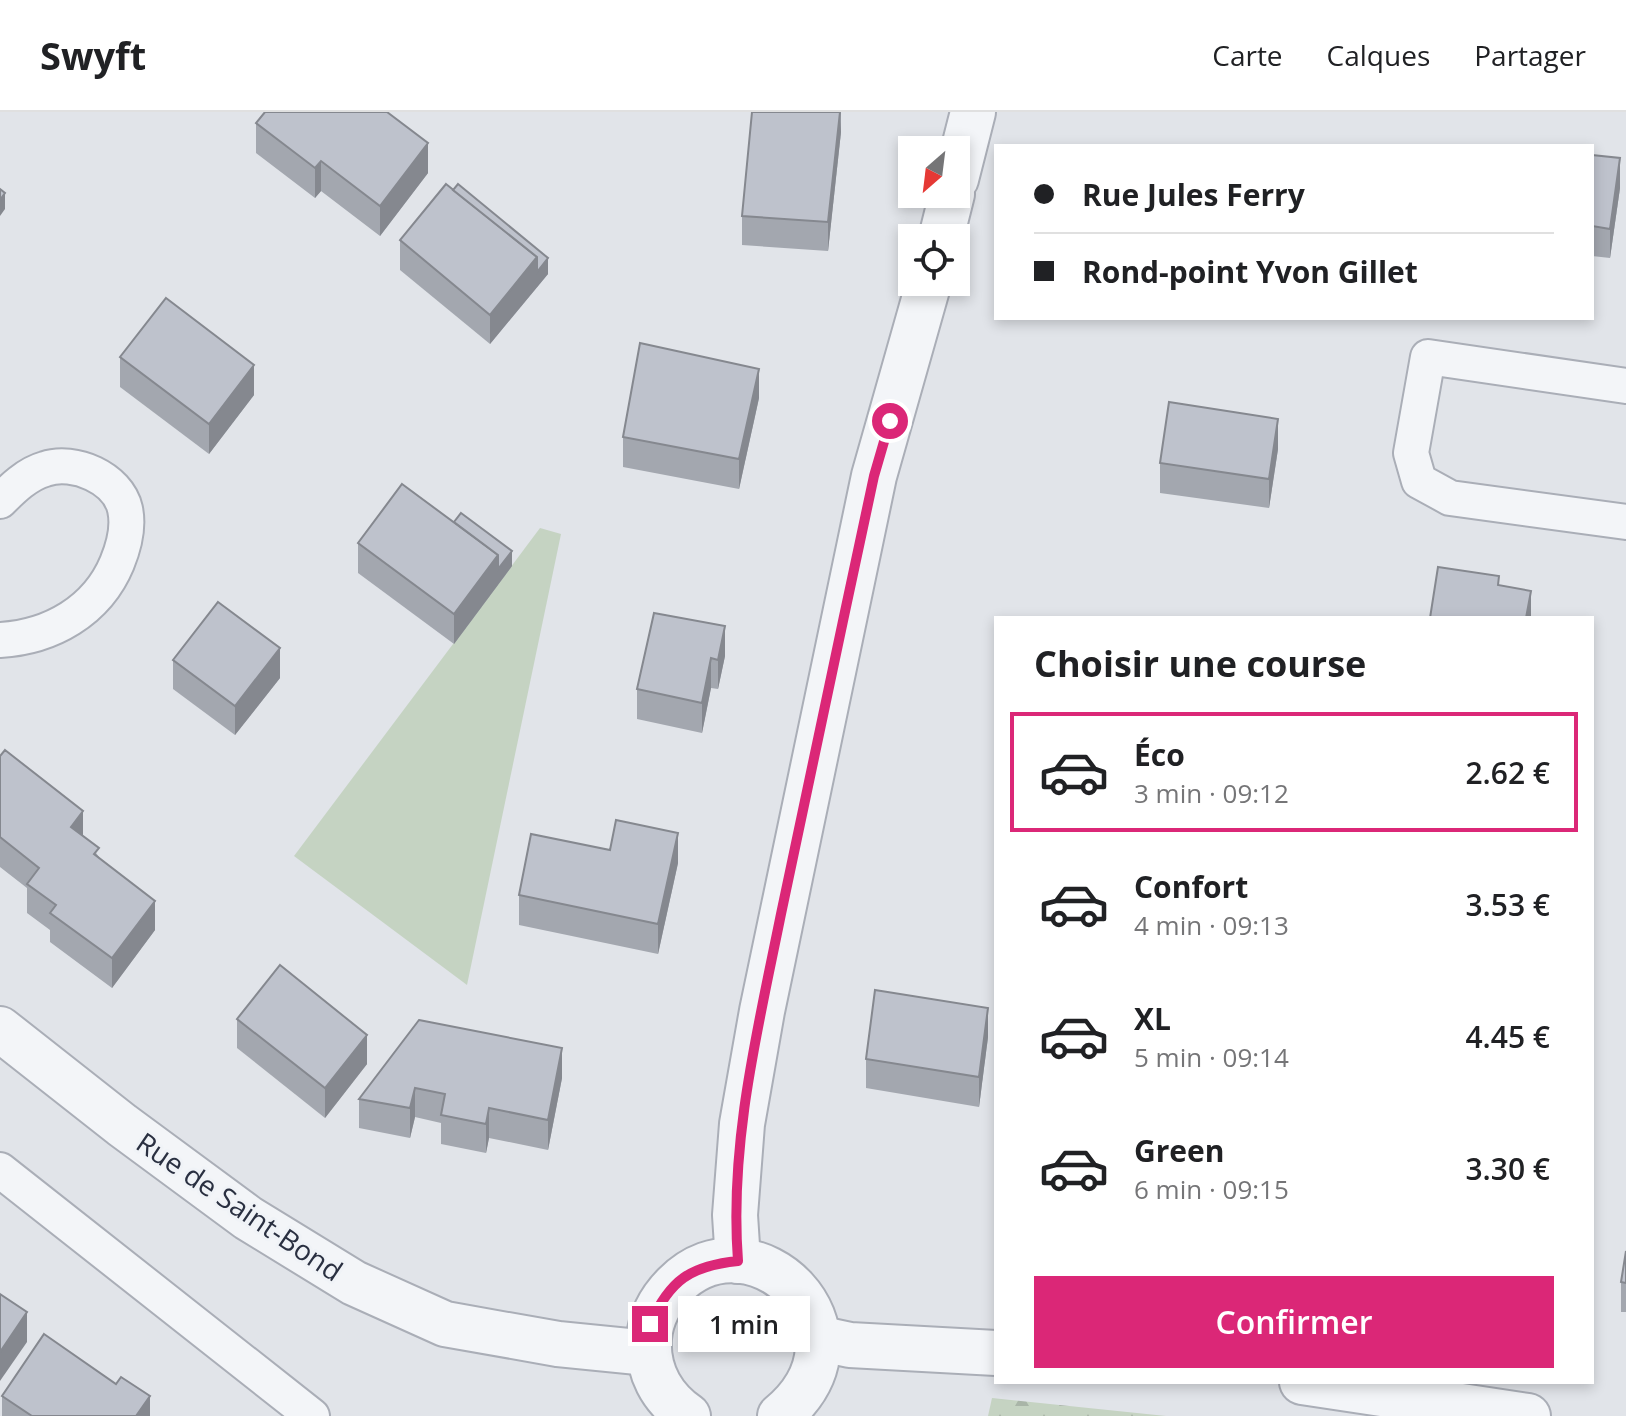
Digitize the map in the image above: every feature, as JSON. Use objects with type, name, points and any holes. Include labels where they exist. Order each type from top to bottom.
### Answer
[{"type":"street","points":[[967,136],[973,112]]},
{"type":"street","points":[[738,1261],[735,1215],[742,1124],[762,1011],[874,476],[925,296]]},
{"type":"street","name":"Rue de Saint-Bond","points":[[0,1029],[122,1125],[248,1218],[354,1283],[445,1324],[558,1344],[648,1353]]},
{"type":"street","points":[[688,1416],[673,1405],[655,1381],[648,1353],[650,1324],[662,1297],[683,1276],[709,1264],[738,1261],[762,1265],[783,1277],[800,1294],[812,1314],[817,1338],[817,1362],[809,1384],[780,1416]]},
{"type":"street","points":[[817,1338],[850,1345],[994,1353]]},
{"type":"street","points":[[1315,1384],[1528,1416]]},
{"type":"lane","points":[[1626,386],[1428,357],[1411,453],[1419,481],[1450,498],[1626,522]]},
{"type":"lane","points":[[0,501],[15,486],[45,468],[77,467],[100,477],[115,489],[124,507],[126,528],[122,551],[109,581],[86,607],[66,622],[43,633],[0,640]]},
{"type":"lane","points":[[0,1170],[312,1416]]},
{"type":"green space","points":[[540,528],[561,534],[467,985],[294,856]]},
{"type":"green space","points":[[992,1398],[1166,1416],[988,1416]]},
{"type":"building","points":[[265,112],[387,112],[428,143],[380,206],[321,161],[315,168],[256,123]]},
{"type":"building","points":[[752,112],[840,112],[828,222],[742,216]]},
{"type":"building","points":[[1594,155],[1620,158],[1610,229],[1594,226]]},
{"type":"building","points":[[446,184],[537,257],[490,315],[400,240]]},
{"type":"building","points":[[458,184],[548,258],[537,272],[537,257],[453,190]]},
{"type":"building","points":[[166,298],[254,365],[209,424],[120,357]]},
{"type":"building","points":[[640,343],[759,369],[739,459],[623,437]]},
{"type":"building","points":[[1169,402],[1278,419],[1269,479],[1160,463]]},
{"type":"building","points":[[402,484],[498,555],[454,614],[358,543]]},
{"type":"building","points":[[461,513],[512,551],[498,569],[498,555],[454,522]]},
{"type":"building","points":[[1438,567],[1499,576],[1498,585],[1531,591],[1526,616],[1430,616]]},
{"type":"building","points":[[218,602],[280,648],[235,706],[173,660]]},
{"type":"building","points":[[654,613],[725,626],[718,660],[711,658],[702,703],[637,689]]},
{"type":"building","points":[[5,750],[83,811],[71,827],[99,848],[94,854],[155,901],[112,958],[50,913],[56,905],[27,884],[39,868],[0,837],[0,756]]},
{"type":"building","points":[[616,820],[678,833],[658,924],[519,895],[531,834],[610,850]]},
{"type":"building","points":[[280,965],[367,1035],[325,1088],[237,1019]]},
{"type":"building","points":[[875,990],[988,1008],[979,1077],[866,1059]]},
{"type":"building","points":[[419,1020],[562,1048],[548,1120],[489,1108],[486,1124],[441,1115],[445,1094],[415,1088],[410,1108],[359,1099]]},
{"type":"building","points":[[1626,1251],[1626,1283],[1621,1282]]},
{"type":"building","points":[[0,1294],[27,1312],[0,1352]]},
{"type":"building","points":[[44,1334],[116,1384],[121,1377],[150,1396],[136,1416],[32,1416],[2,1396]]},
{"type":"route","points":[[650,1324],[662,1297],[683,1276],[709,1264],[738,1261],[735,1215],[742,1124],[762,1011],[874,476],[890,421]]}]
